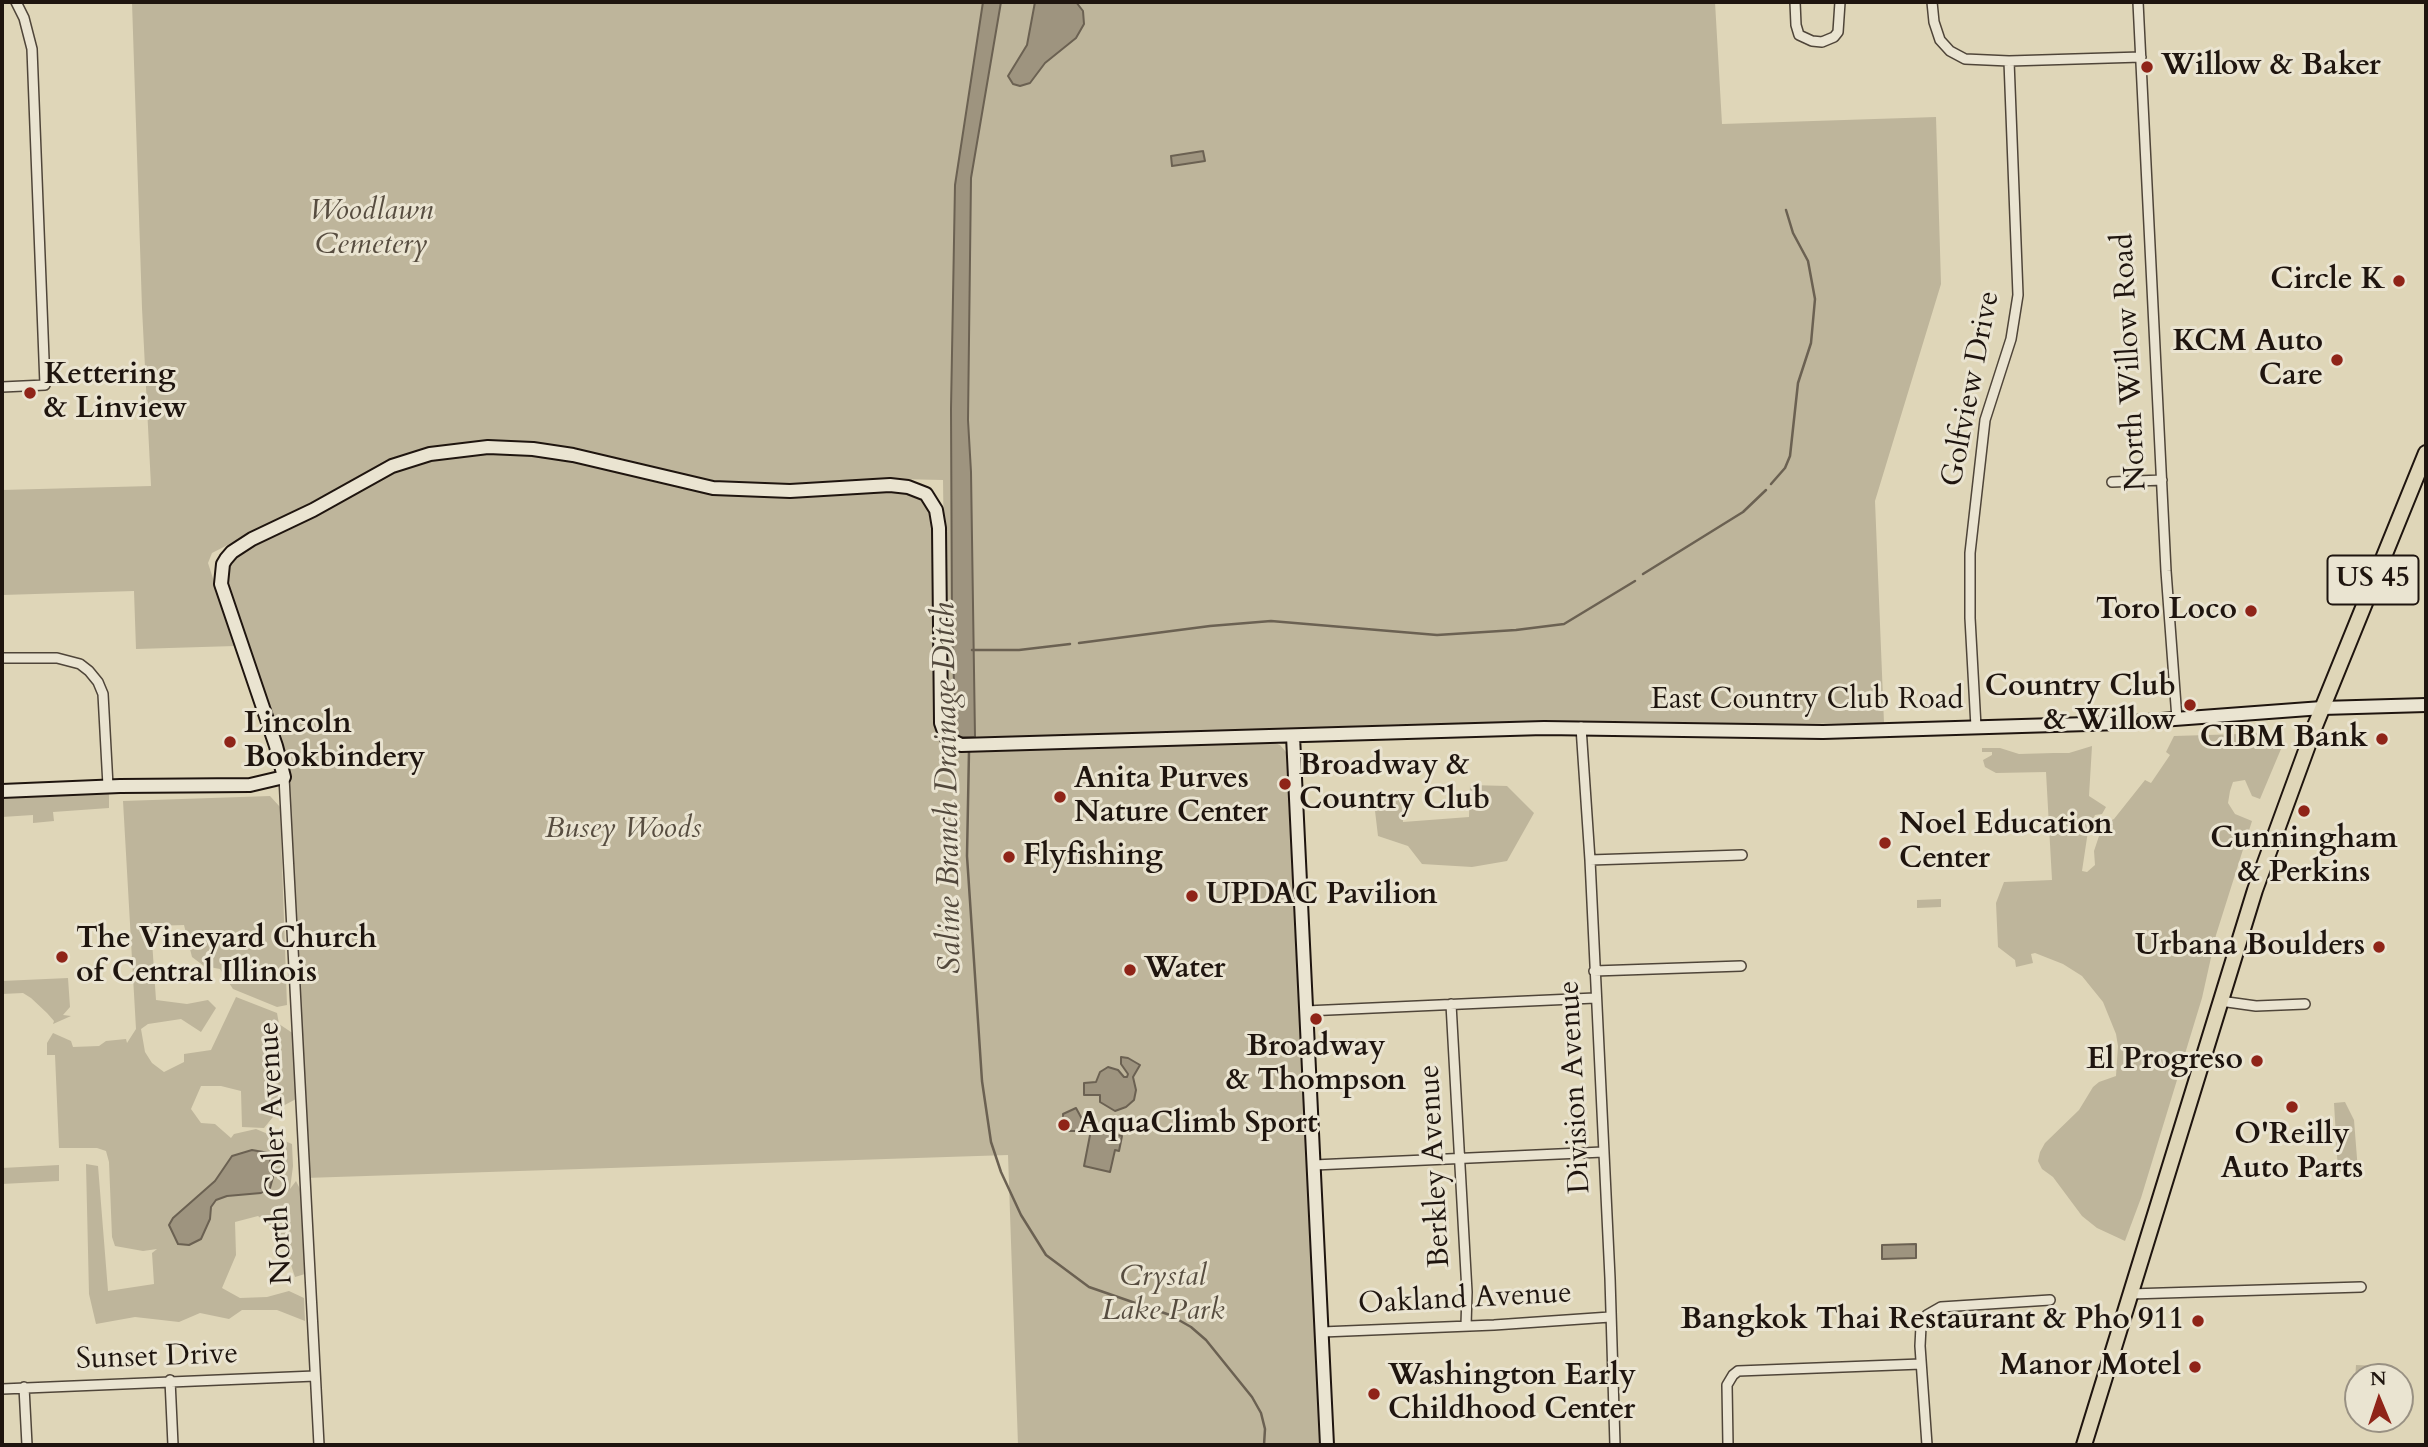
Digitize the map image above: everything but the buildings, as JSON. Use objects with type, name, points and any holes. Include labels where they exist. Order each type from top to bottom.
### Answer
[{"type":"main road","name":"US 45","points":[[2084,1445],[2255,890],[2322,708],[2426,453]]},
{"type":"street","points":[[2,387],[45,385],[32,48],[24,18],[16,2]]},
{"type":"street","points":[[1795,2],[1799,34],[1812,41],[1822,42],[1838,32],[1840,2]]},
{"type":"street","points":[[1932,2],[1936,32],[1942,44],[1965,59],[2009,61],[2141,57]]},
{"type":"street","name":"North Willow Road","points":[[2138,2],[2177,719]]},
{"type":"street","name":"Golfview Drive","points":[[1976,727],[1969,553],[1985,420],[2011,339],[2018,295],[2009,61]]},
{"type":"street","name":"North Coler Avenue","points":[[319,1445],[284,777],[221,584],[223,564],[232,552],[392,466],[430,454],[488,447],[533,449],[573,455],[713,488],[778,491],[908,486],[926,494],[932,500],[937,514],[943,732],[950,741],[971,745]]},
{"type":"street","points":[[2112,482],[2162,480]]},
{"type":"street","points":[[2,658],[57,658],[80,664],[89,671],[103,694],[108,786]]},
{"type":"street","name":"East Country Club Road","points":[[971,745],[1581,727],[1760,732],[1976,727],[2120,723],[2322,708],[2426,705]]},
{"type":"street","name":"Division Avenue","points":[[1581,727],[1590,860],[1615,1445]]},
{"type":"street","points":[[1293,736],[1327,1445]]},
{"type":"street","points":[[2,791],[108,786],[250,785],[284,777]]},
{"type":"street","points":[[1590,860],[1742,855]]},
{"type":"street","points":[[1594,971],[1741,966]]},
{"type":"street","points":[[1306,1011],[1595,998]]},
{"type":"street","points":[[2220,1001],[2256,1006],[2305,1004]]},
{"type":"street","name":"Berkley Avenue","points":[[1451,1004],[1467,1292],[1466,1326]]},
{"type":"street","points":[[1314,1165],[1603,1152]]},
{"type":"street","points":[[2130,1294],[2361,1287]]},
{"type":"street","points":[[1927,1445],[1921,1364],[1922,1326],[1927,1315],[1941,1307],[2050,1300]]},
{"type":"street","name":"Oakland Avenue","points":[[1322,1332],[1610,1317]]},
{"type":"street","points":[[1728,1445],[1727,1385],[1738,1371],[1921,1364]]},
{"type":"street","name":"Sunset Drive","points":[[2,1389],[315,1376]]},
{"type":"street","points":[[170,1380],[173,1445]]},
{"type":"street","points":[[24,1387],[27,1445]]},
{"type":"green space","name":"Woodlawn Cemetery","points":[[132,2],[1715,2],[1722,124],[1936,117],[1941,284],[1875,501],[1884,723],[1630,721],[1402,724],[1099,736],[958,737],[947,724],[943,480],[897,479],[772,485],[711,482],[540,444],[387,463],[212,553],[208,563],[235,646],[136,649],[134,591],[2,595],[2,490],[151,486]]},
{"type":"green space","name":"Busey Woods","points":[[507,447],[713,488],[890,485],[932,500],[940,712],[950,741],[1270,741],[1280,745],[1286,752],[1320,1445],[1018,1445],[1008,1155],[305,1178],[284,777],[221,585],[226,559],[392,466]]},
{"type":"green space","points":[[2281,735],[2281,749],[2260,799],[2252,796],[2245,780],[2233,782],[2230,791],[2228,803],[2235,814],[2252,821],[2216,935],[2202,998],[2141,1198],[2125,1241],[2097,1228],[2082,1216],[2038,1161],[2045,1143],[2079,1110],[2093,1087],[2116,1076],[2118,1046],[2103,1002],[2082,976],[2063,964],[2035,953],[2031,954],[2033,963],[2016,967],[2015,960],[1998,947],[1996,903],[2004,882],[2052,880],[2046,772],[1996,773],[1985,767],[1983,760],[1992,755],[1992,752],[1982,752],[1982,748],[2000,748],[2019,754],[2069,753],[2092,746],[2089,796],[2106,807],[2102,814],[2095,815],[2088,831],[2082,871],[2087,872],[2095,865],[2094,851],[2103,824],[2114,819],[2145,780],[2151,783],[2170,755],[2166,752],[2174,736]]},
{"type":"green space","points":[[1470,785],[1507,786],[1534,813],[1507,861],[1472,867],[1422,864],[1408,846],[1378,836],[1373,794],[1401,793],[1403,822],[1469,817]]},
{"type":"green space","points":[[109,793],[109,808],[53,812],[54,821],[33,823],[33,815],[2,817],[2,797]]},
{"type":"green space","points":[[270,796],[280,807],[287,1005],[277,1007],[233,989],[220,969],[204,966],[192,957],[184,925],[151,926],[156,1000],[187,1004],[208,1000],[216,1008],[201,1032],[181,1019],[148,1024],[141,1029],[145,1052],[152,1063],[164,1072],[184,1062],[184,1054],[211,1050],[236,997],[277,1013],[279,1024],[294,1034],[296,1099],[281,1107],[264,1128],[242,1127],[241,1091],[221,1086],[201,1086],[191,1109],[201,1123],[215,1124],[231,1138],[234,1134],[256,1129],[292,1144],[290,1189],[296,1181],[301,1191],[305,1274],[295,1277],[275,1229],[258,1216],[235,1222],[236,1255],[222,1288],[240,1298],[267,1297],[289,1291],[304,1298],[305,1321],[277,1310],[242,1310],[229,1319],[200,1313],[179,1322],[135,1317],[96,1324],[89,1294],[86,1164],[98,1166],[108,1291],[154,1284],[152,1253],[157,1249],[143,1251],[115,1246],[112,1237],[109,1162],[106,1151],[97,1148],[59,1148],[55,1055],[47,1055],[47,1043],[53,1033],[71,1041],[73,1047],[99,1046],[106,1041],[126,1039],[127,1043],[136,1029],[123,801]]},
{"type":"green space","points":[[1941,899],[1941,907],[1917,908],[1917,900]]},
{"type":"green space","points":[[68,978],[70,1007],[63,1015],[71,1016],[53,1024],[54,1021],[47,1013],[23,993],[2,994],[2,981]]},
{"type":"green space","points":[[2345,1102],[2354,1120],[2358,1171],[2338,1172],[2334,1103]]},
{"type":"green space","points":[[59,1165],[59,1181],[2,1184],[2,1168]]},
{"type":"shaded area","points":[[983,2],[1001,2],[971,178],[968,420],[975,737],[958,737],[952,630],[951,409],[955,185]]},
{"type":"shaded area","points":[[1035,2],[1076,2],[1083,11],[1084,24],[1076,38],[1045,63],[1030,83],[1020,86],[1013,84],[1008,76],[1027,45]]},
{"type":"shaded area","points":[[1203,151],[1205,161],[1172,166],[1171,156]]},
{"type":"shaded area","points":[[1121,1057],[1140,1065],[1133,1077],[1136,1090],[1134,1100],[1115,1111],[1100,1102],[1100,1095],[1084,1095],[1084,1083],[1096,1082],[1100,1072],[1108,1067],[1127,1077]]},
{"type":"shaded area","points":[[1076,1108],[1082,1119],[1080,1131],[1064,1131],[1063,1114]]},
{"type":"shaded area","points":[[1091,1130],[1122,1136],[1119,1151],[1115,1150],[1110,1172],[1084,1166]]},
{"type":"shaded area","points":[[252,1150],[269,1153],[273,1177],[270,1188],[261,1193],[227,1196],[216,1200],[211,1207],[210,1219],[201,1239],[189,1245],[178,1244],[169,1225],[173,1218],[215,1181],[232,1156]]},
{"type":"shaded area","points":[[1916,1244],[1916,1258],[1882,1259],[1882,1245]]},
{"type":"waterway","points":[[1771,484],[1785,468],[1790,456],[1798,383],[1811,343],[1815,299],[1808,261],[1793,233],[1786,210]]},
{"type":"waterway","points":[[1643,574],[1743,512],[1766,490]]},
{"type":"waterway","points":[[1079,643],[1271,621],[1437,635],[1516,630],[1564,624],[1635,581]]},
{"type":"waterway","points":[[972,650],[1019,650],[1070,644]]},
{"type":"waterway","name":"Saline Branch Drainage Ditch","points":[[969,751],[967,856],[982,1081],[991,1142],[1001,1172],[1021,1215],[1046,1255],[1089,1287],[1170,1315],[1191,1327],[1206,1340],[1252,1397],[1261,1413],[1265,1429],[1264,1445]]},
{"type":"place","name":"Willow & Baker","points":[[2147,67]]},
{"type":"place","name":"Circle K","points":[[2399,281]]},
{"type":"place","name":"KCM Auto Care","points":[[2337,360]]},
{"type":"place","name":"Kettering & Linview","points":[[30,393]]},
{"type":"place","name":"Toro Loco","points":[[2251,611]]},
{"type":"place","name":"Country Club & Willow","points":[[2190,705]]},
{"type":"place","name":"CIBM Bank","points":[[2382,739]]},
{"type":"place","name":"Lincoln Bookbindery","points":[[230,742]]},
{"type":"place","name":"Broadway & Country Club","points":[[1285,784]]},
{"type":"place","name":"Anita Purves Nature Center","points":[[1060,797]]},
{"type":"place","name":"Cunningham & Perkins","points":[[2304,811]]},
{"type":"place","name":"Noel Education Center","points":[[1885,843]]},
{"type":"place","name":"Flyfishing","points":[[1009,857]]},
{"type":"place","name":"UPDAC Pavilion","points":[[1192,896]]},
{"type":"place","name":"Urbana Boulders","points":[[2379,947]]},
{"type":"place","name":"The Vineyard Church of Central Illinois","points":[[62,957]]},
{"type":"place","name":"Water","points":[[1130,970]]},
{"type":"place","name":"Broadway & Thompson","points":[[1316,1019]]},
{"type":"place","name":"El Progreso","points":[[2257,1061]]},
{"type":"place","name":"O'Reilly Auto Parts","points":[[2292,1107]]},
{"type":"place","name":"AquaClimb Sport","points":[[1064,1125]]},
{"type":"place","name":"Bangkok Thai Restaurant & Pho 911","points":[[2198,1321]]},
{"type":"place","name":"Manor Motel","points":[[2195,1367]]},
{"type":"place","name":"Washington Early Childhood Center","points":[[1374,1394]]},
{"type":"park label","name":"Crystal Lake Park","points":[[1163,1295]]}]
